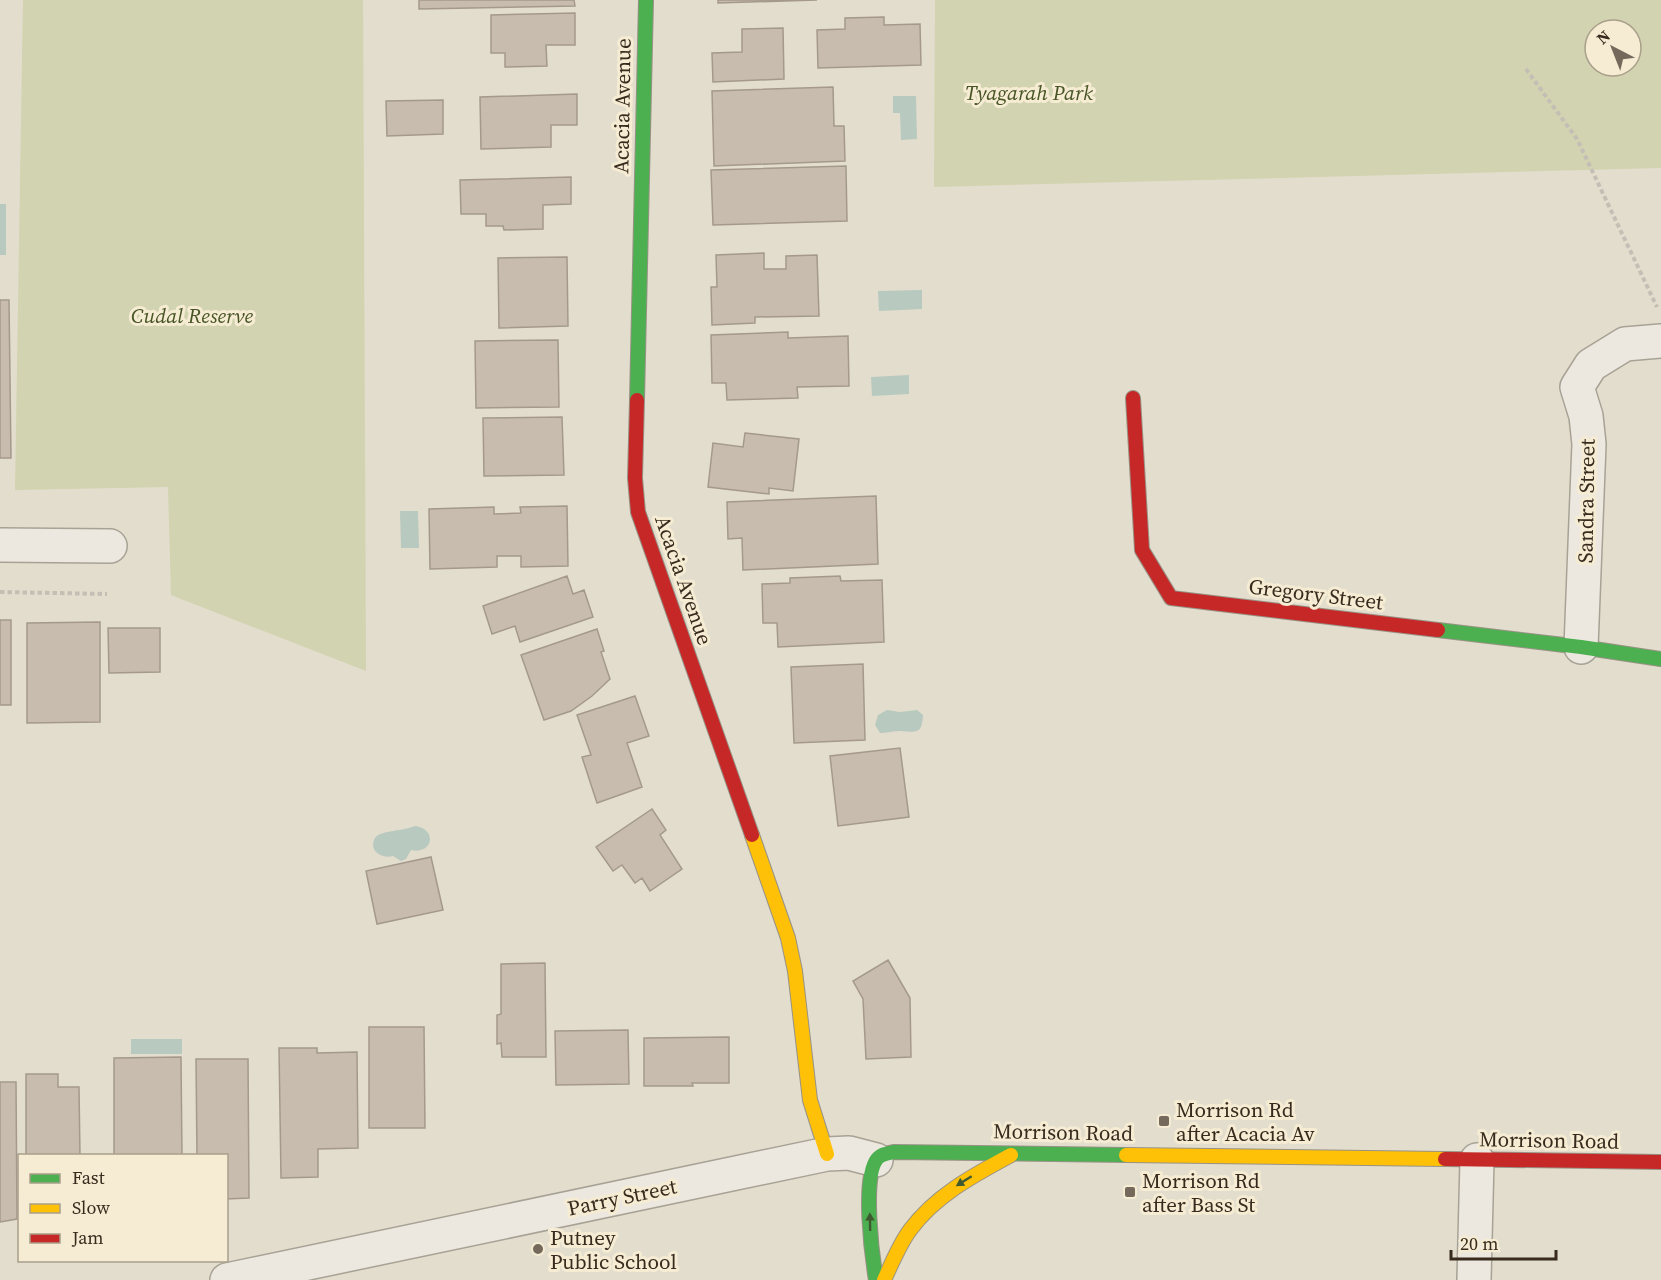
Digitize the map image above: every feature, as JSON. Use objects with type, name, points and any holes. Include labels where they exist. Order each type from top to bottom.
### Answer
[{"type":"street","name":"Acacia Avenue","points":[[646,0],[635,478],[638,512],[788,938],[797,982],[810,1100],[827,1154]]},
{"type":"street","name":"Sandra Street","points":[[1581,647],[1589,444],[1586,416],[1577,387],[1591,365],[1625,344],[1661,341]]},
{"type":"street","name":"Gregory Street","points":[[1133,398],[1142,550],[1171,598],[1581,647],[1661,659]]},
{"type":"street","points":[[0,545],[110,546]]},
{"type":"street","name":"Morrison Road","points":[[876,1160],[885,1154],[894,1152],[1661,1162]]},
{"type":"street","name":"Parry Street","points":[[227,1280],[827,1154],[849,1153],[876,1160]]},
{"type":"street","points":[[884,1280],[909,1230],[923,1215],[956,1185],[1015,1153]]},
{"type":"street","points":[[876,1160],[870,1179],[871,1260],[876,1280]]},
{"type":"street","points":[[1474,1280],[1477,1160]]},
{"type":"path","points":[[1526,69],[1577,139],[1661,316]]},
{"type":"path","points":[[0,592],[107,594]]},
{"type":"green space","name":"Cudal Reserve","points":[[23,0],[363,0],[366,671],[171,595],[168,487],[15,490]]},
{"type":"green space","name":"Tyagarah Park","points":[[935,0],[1661,0],[1661,168],[934,187]]},
{"type":"shaded area","points":[[893,96],[916,96],[917,139],[901,140],[900,113],[893,113]]},
{"type":"shaded area","points":[[0,204],[6,204],[6,255],[0,255]]},
{"type":"shaded area","points":[[922,290],[922,309],[879,311],[878,291]]},
{"type":"shaded area","points":[[909,375],[909,394],[872,396],[871,377]]},
{"type":"shaded area","points":[[400,511],[418,511],[419,548],[401,548]]},
{"type":"shaded area","points":[[887,710],[900,712],[917,710],[923,715],[920,729],[914,732],[880,733],[875,725],[878,715]]},
{"type":"shaded area","points":[[415,826],[427,832],[430,841],[424,849],[411,850],[406,859],[401,861],[393,856],[381,855],[373,847],[378,835]]},
{"type":"shaded area","points":[[131,1039],[182,1039],[182,1054],[131,1054]]},
{"type":"building","points":[[419,0],[574,0],[575,6],[419,9]]},
{"type":"building","points":[[718,0],[817,0],[718,3]]},
{"type":"building","points":[[575,13],[575,45],[546,45],[547,66],[505,67],[505,53],[491,53],[491,15]]},
{"type":"building","points":[[884,17],[884,25],[920,24],[921,65],[818,68],[817,30],[845,29],[845,18]]},
{"type":"building","points":[[783,28],[784,79],[713,82],[712,53],[742,52],[742,29]]},
{"type":"building","points":[[833,87],[834,126],[844,126],[845,161],[714,166],[712,91]]},
{"type":"building","points":[[577,94],[577,125],[551,125],[551,147],[481,149],[480,97]]},
{"type":"building","points":[[443,100],[443,134],[387,136],[386,101]]},
{"type":"building","points":[[846,166],[847,221],[713,225],[711,170]]},
{"type":"building","points":[[571,177],[571,204],[543,205],[543,229],[504,230],[503,226],[486,226],[486,214],[461,214],[460,180]]},
{"type":"building","points":[[764,253],[764,269],[786,269],[786,256],[817,255],[819,316],[755,317],[755,323],[712,325],[711,287],[717,287],[716,255]]},
{"type":"building","points":[[567,257],[568,326],[499,328],[498,258]]},
{"type":"building","points":[[0,300],[9,300],[11,458],[0,458]]},
{"type":"building","points":[[788,332],[788,338],[848,336],[849,386],[797,387],[798,398],[727,400],[726,383],[712,383],[711,335]]},
{"type":"building","points":[[558,340],[559,407],[476,408],[475,341]]},
{"type":"building","points":[[562,417],[564,475],[484,476],[483,418]]},
{"type":"building","points":[[745,433],[799,439],[793,491],[769,488],[769,494],[708,487],[713,443],[743,447]]},
{"type":"building","points":[[876,496],[878,564],[743,570],[742,538],[728,539],[727,502]]},
{"type":"building","points":[[567,506],[568,566],[521,567],[521,556],[497,556],[497,567],[430,569],[429,509],[494,507],[494,514],[521,513],[520,507]]},
{"type":"building","points":[[567,576],[573,594],[584,590],[593,617],[520,642],[515,626],[492,634],[483,606]]},
{"type":"building","points":[[840,576],[841,581],[882,580],[884,642],[778,647],[777,623],[763,623],[762,584],[790,583],[790,578]]},
{"type":"building","points":[[0,620],[11,620],[11,705],[0,705]]},
{"type":"building","points":[[100,622],[100,722],[27,723],[27,623]]},
{"type":"building","points":[[108,628],[160,628],[160,672],[109,673]]},
{"type":"building","points":[[597,629],[604,651],[601,652],[610,679],[571,711],[544,720],[521,655]]},
{"type":"building","points":[[863,664],[865,740],[794,743],[791,667]]},
{"type":"building","points":[[635,696],[649,736],[627,743],[642,787],[597,803],[582,757],[591,755],[577,715]]},
{"type":"building","points":[[900,748],[909,817],[838,826],[830,756]]},
{"type":"building","points":[[652,809],[666,830],[660,835],[682,869],[650,891],[642,878],[635,883],[622,865],[613,871],[596,847]]},
{"type":"building","points":[[431,857],[443,910],[377,924],[366,871]]},
{"type":"building","points":[[888,960],[910,998],[911,1057],[866,1059],[863,999],[853,981]]},
{"type":"building","points":[[545,963],[546,1057],[502,1057],[501,1043],[497,1044],[497,1015],[501,1014],[501,964]]},
{"type":"building","points":[[369,1027],[424,1027],[425,1128],[369,1128]]},
{"type":"building","points":[[628,1030],[629,1084],[556,1085],[555,1031]]},
{"type":"building","points":[[729,1037],[729,1083],[644,1086],[644,1038]]},
{"type":"building","points":[[279,1048],[317,1048],[317,1053],[357,1052],[358,1148],[318,1149],[318,1177],[281,1178]]},
{"type":"building","points":[[181,1057],[182,1154],[114,1154],[114,1058]]},
{"type":"building","points":[[196,1059],[248,1059],[249,1198],[228,1199],[228,1154],[197,1154]]},
{"type":"building","points":[[26,1074],[58,1074],[58,1087],[79,1087],[80,1154],[26,1154]]},
{"type":"building","points":[[0,1082],[16,1082],[17,1219],[0,1222]]},
{"type":"traffic: fast","points":[[637,400],[646,0]]},
{"type":"traffic: fast","points":[[1438,630],[1661,659]]},
{"type":"traffic: fast","points":[[876,1280],[869,1199],[872,1169],[877,1159],[883,1155],[894,1152],[1126,1155]]},
{"type":"traffic: slow","points":[[752,835],[788,938],[795,971],[810,1100],[827,1154]]},
{"type":"traffic: slow","points":[[884,1280],[906,1236],[932,1206],[970,1178],[1011,1155]]},
{"type":"traffic: slow","points":[[1126,1155],[1445,1159]]},
{"type":"traffic: jam","points":[[1133,398],[1142,550],[1171,598],[1438,630]]},
{"type":"traffic: jam","points":[[637,400],[635,478],[638,512],[752,835]]},
{"type":"traffic: jam","points":[[1445,1159],[1661,1162]]},
{"type":"place","name":"Morrison Rd after Acacia Av","points":[[1164,1121]]},
{"type":"place","name":"Morrison Rd after Bass St","points":[[1130,1192]]},
{"type":"place","name":"Putney Public School","points":[[538,1249]]}]
